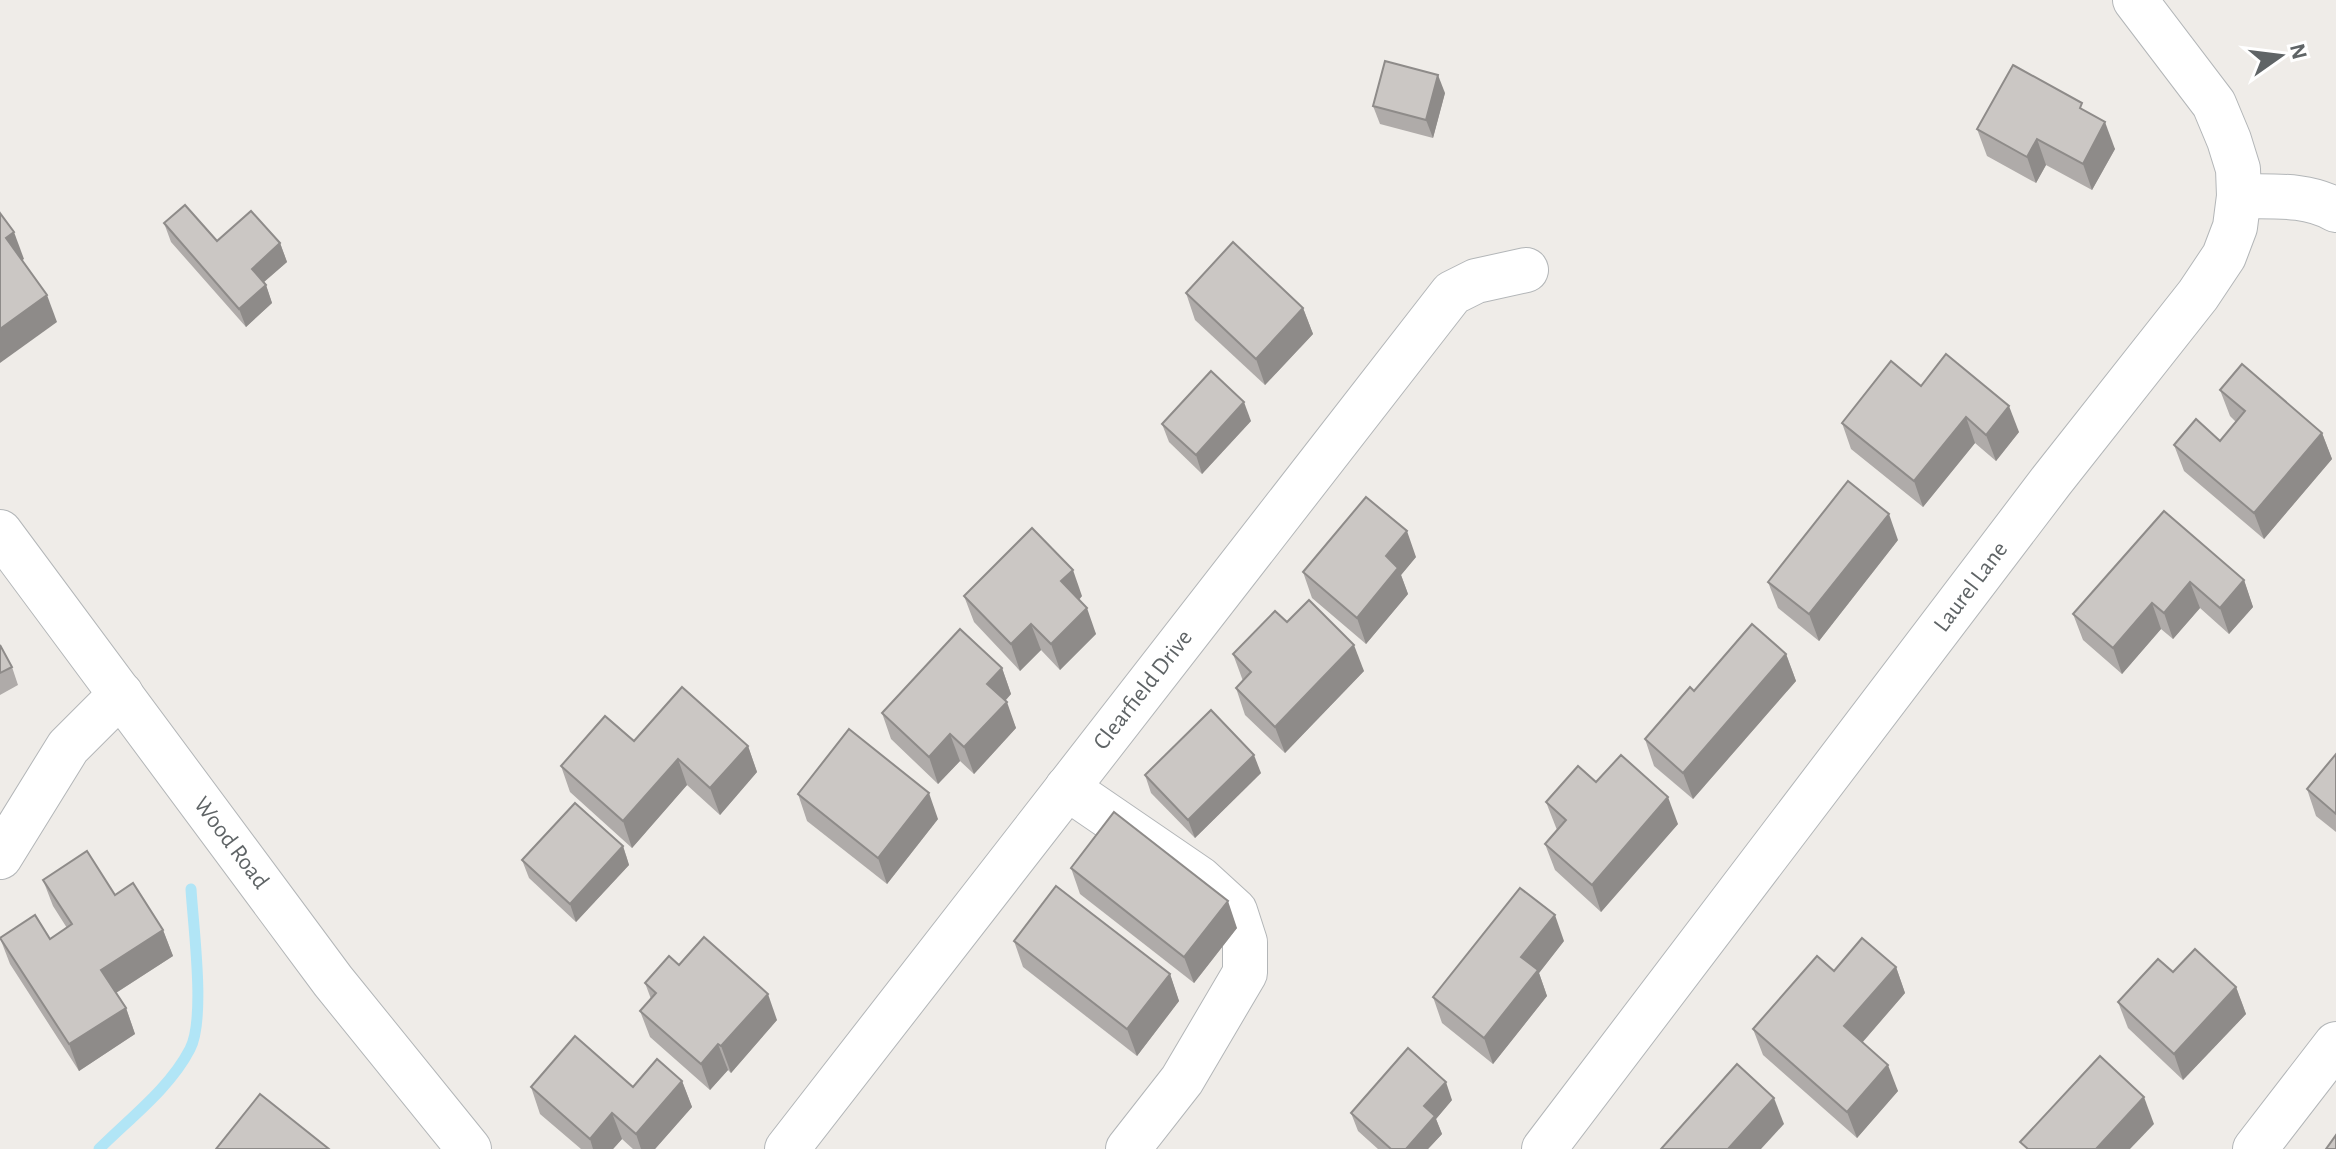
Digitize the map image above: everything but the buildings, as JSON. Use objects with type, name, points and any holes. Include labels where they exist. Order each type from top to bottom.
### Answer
[{"type":"street","name":"Laurel Lane","points":[[1544,1149],[2052,480],[2198,295],[2224,256],[2235,227],[2238,169],[2214,104],[2135,0]]},
{"type":"street","points":[[2239,196],[2295,197],[2324,203],[2336,210]]},
{"type":"street","name":"Clearfield Drive","points":[[787,1149],[1452,293],[1476,281],[1526,270]]},
{"type":"street","name":"Wood Road","points":[[0,532],[333,981],[469,1149]]},
{"type":"street","points":[[0,857],[68,747],[121,694]]},
{"type":"street","points":[[1067,788],[1200,879],[1235,911],[1245,942],[1245,973],[1182,1080],[1128,1149]]},
{"type":"street","points":[[2255,1149],[2336,1044]]},
{"type":"waterway","points":[[99,1149],[172,1077],[195,1035],[198,995],[191,889]]}]
